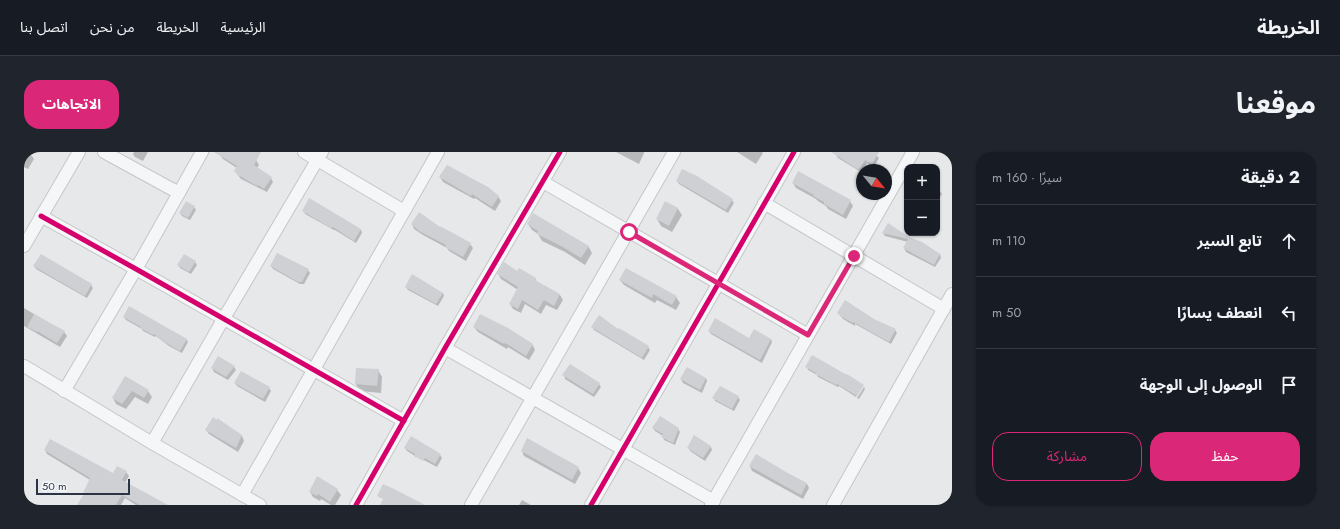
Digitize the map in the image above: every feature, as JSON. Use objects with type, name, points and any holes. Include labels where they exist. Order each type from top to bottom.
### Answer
[{"type":"street","points":[[24,246],[79,152]]},
{"type":"street","points":[[104,152],[179,193]]},
{"type":"street","points":[[64,391],[136,269],[202,152]]},
{"type":"street","points":[[304,152],[320,156],[404,211]]},
{"type":"street","points":[[242,495],[438,152]]},
{"type":"street","points":[[356,505],[445,348],[560,152]]},
{"type":"street","points":[[471,505],[674,152]]},
{"type":"street","points":[[591,505],[794,152]]},
{"type":"street","points":[[445,348],[623,449],[713,503],[913,152]]},
{"type":"street","points":[[152,444],[224,318],[320,156]]},
{"type":"street","points":[[543,182],[808,335]]},
{"type":"street","points":[[764,203],[944,309]]},
{"type":"street","points":[[41,216],[404,421]]},
{"type":"street","points":[[833,505],[952,294]]},
{"type":"street","points":[[24,366],[152,444],[260,505]]},
{"type":"building","points":[[214,152],[261,152],[254,165],[272,177],[264,189],[258,185],[257,186],[234,171],[237,166]]},
{"type":"building","points":[[831,152],[879,152],[872,164],[865,160],[863,164],[856,164],[856,168]]},
{"type":"building","points":[[447,165],[488,187],[499,196],[492,207],[472,194],[471,196],[439,177]]},
{"type":"building","points":[[682,169],[697,176],[733,199],[726,210],[676,181]]},
{"type":"building","points":[[798,171],[851,200],[843,215],[824,204],[824,202],[813,196],[814,195],[792,183]]},
{"type":"building","points":[[309,198],[361,229],[354,241],[333,227],[331,228],[302,211]]},
{"type":"building","points":[[186,201],[195,206],[188,218],[179,213]]},
{"type":"building","points":[[665,201],[678,208],[669,226],[656,219]]},
{"type":"building","points":[[419,212],[440,227],[471,243],[463,257],[445,247],[446,245],[419,231],[411,224]]},
{"type":"building","points":[[533,213],[589,246],[581,258],[537,234],[538,231],[527,224]]},
{"type":"building","points":[[888,223],[904,234],[904,236],[922,242],[940,254],[934,265],[903,248],[908,239],[882,233]]},
{"type":"building","points":[[277,253],[309,269],[302,282],[298,282],[270,266]]},
{"type":"building","points":[[41,254],[92,284],[85,296],[33,266]]},
{"type":"building","points":[[184,254],[196,261],[189,272],[177,265]]},
{"type":"building","points":[[504,262],[517,271],[519,268],[536,278],[535,280],[560,294],[554,306],[544,300],[538,310],[522,300],[518,309],[509,304],[518,287],[497,274]]},
{"type":"building","points":[[626,268],[677,296],[672,305],[653,294],[652,298],[619,280]]},
{"type":"building","points":[[412,274],[443,293],[436,304],[405,287]]},
{"type":"building","points":[[845,300],[874,319],[896,329],[889,342],[840,316],[837,313]]},
{"type":"building","points":[[129,306],[187,339],[180,351],[154,334],[153,335],[140,328],[141,327],[123,317]]},
{"type":"building","points":[[34,314],[65,331],[57,343],[27,327]]},
{"type":"building","points":[[480,314],[508,328],[533,344],[526,356],[505,343],[504,344],[473,327]]},
{"type":"building","points":[[599,315],[618,329],[619,328],[649,346],[642,358],[591,327]]},
{"type":"building","points":[[715,318],[749,338],[754,329],[771,339],[760,360],[708,331]]},
{"type":"building","points":[[812,355],[864,385],[857,396],[837,384],[836,385],[815,374],[816,373],[805,367]]},
{"type":"building","points":[[218,356],[235,366],[226,377],[211,368]]},
{"type":"building","points":[[570,364],[600,383],[593,394],[562,375]]},
{"type":"building","points":[[687,367],[706,378],[700,390],[680,379]]},
{"type":"building","points":[[356,368],[379,369],[377,386],[355,384]]},
{"type":"building","points":[[241,371],[270,387],[263,399],[234,383]]},
{"type":"building","points":[[125,376],[149,390],[144,398],[132,391],[122,404],[112,398]]},
{"type":"building","points":[[720,386],[739,396],[732,409],[712,398]]},
{"type":"building","points":[[660,416],[679,428],[673,443],[661,437],[663,434],[652,428]]},
{"type":"building","points":[[213,417],[217,420],[217,418],[242,435],[236,448],[205,430]]},
{"type":"building","points":[[694,435],[711,446],[703,458],[687,448]]},
{"type":"building","points":[[411,436],[441,454],[435,464],[425,458],[423,461],[414,456],[415,454],[404,448]]},
{"type":"building","points":[[527,438],[579,467],[572,480],[521,451]]},
{"type":"building","points":[[50,439],[113,473],[117,466],[127,471],[122,480],[168,505],[140,505],[122,495],[116,505],[77,505],[84,494],[83,493],[90,478],[44,450]]},
{"type":"building","points":[[756,454],[807,483],[801,495],[749,466]]},
{"type":"building","points":[[317,476],[338,489],[330,502],[318,494],[317,496],[309,492]]},
{"type":"building","points":[[383,484],[425,505],[380,505],[383,499],[377,496]]},
{"type":"cycle path","points":[[356,505],[445,348],[560,152]]},
{"type":"cycle path","points":[[591,505],[794,152]]},
{"type":"cycle path","points":[[41,216],[404,421]]},
{"type":"route","points":[[629,232],[808,335],[854,256]]}]
